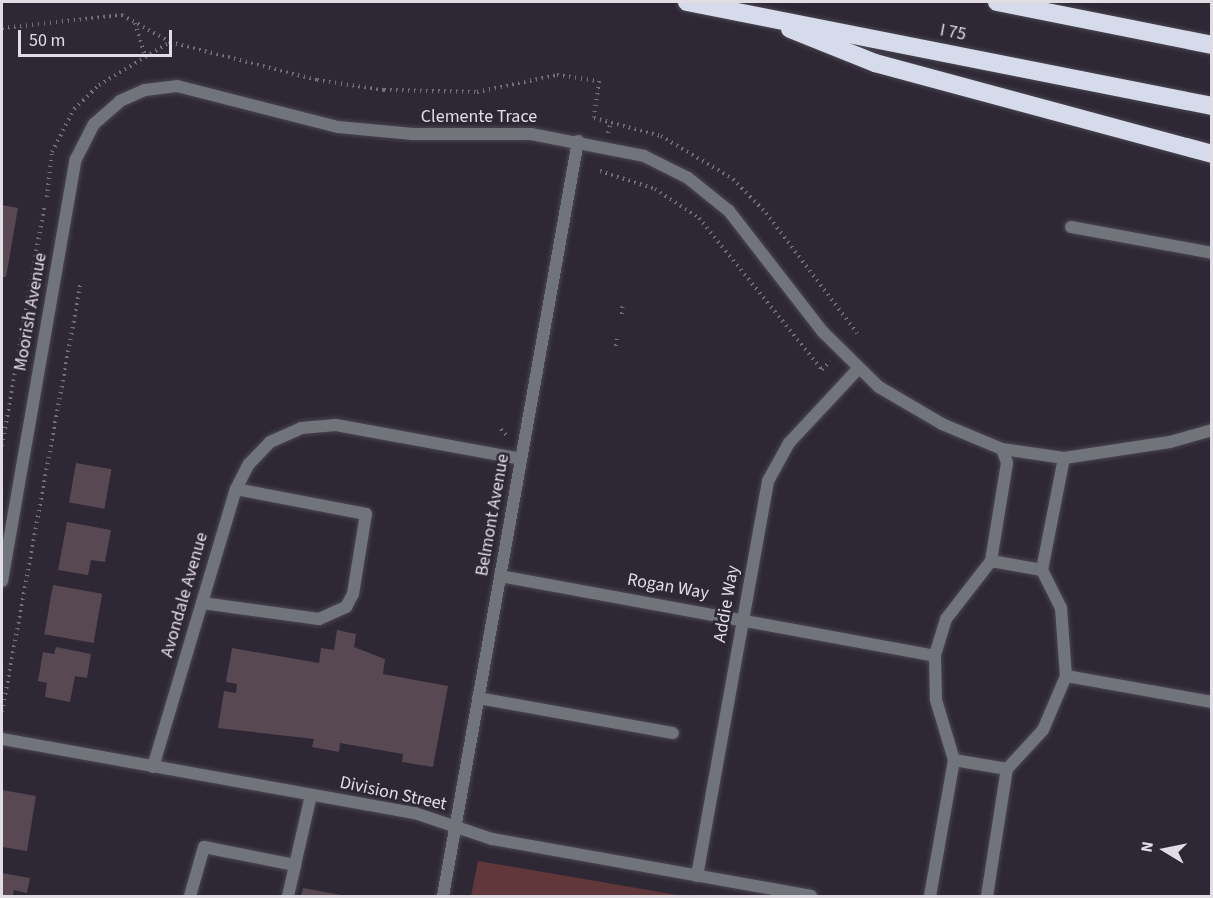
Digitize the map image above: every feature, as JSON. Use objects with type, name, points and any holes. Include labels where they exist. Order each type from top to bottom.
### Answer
[{"type":"highway","name":"I 75","points":[[687,2],[1212,106]]},
{"type":"highway","points":[[997,2],[1212,45]]},
{"type":"highway","points":[[770,18],[826,47],[875,63],[1212,154]]},
{"type":"street","name":"Clemente Trace","points":[[94,124],[132,95],[177,86],[349,129],[431,135],[517,132],[578,141],[652,159],[716,198],[858,369],[893,398],[1002,449],[1064,458],[1170,442],[1212,429]]},
{"type":"street","name":"Moorish Avenue","points":[[2,580],[75,165],[94,124]]},
{"type":"street","name":"Belmont Avenue","points":[[443,897],[578,141]]},
{"type":"street","points":[[1071,227],[1212,253]]},
{"type":"street","name":"Addie Way","points":[[697,876],[743,618],[773,467],[858,369]]},
{"type":"street","name":"Avondale Avenue","points":[[153,767],[236,489],[249,464],[270,442],[301,428],[336,425],[521,459]]},
{"type":"street","points":[[930,897],[954,760],[936,700],[935,656],[946,619],[991,561],[1007,463],[1002,449]]},
{"type":"street","points":[[987,897],[1007,769],[1043,730],[1066,676],[1061,608],[1042,570],[1064,458]]},
{"type":"street","points":[[202,603],[319,619],[346,607],[353,594],[366,514],[236,489]]},
{"type":"street","points":[[991,561],[1042,570]]},
{"type":"street","name":"Rogan Way","points":[[500,576],[743,618],[935,656]]},
{"type":"street","points":[[1066,676],[1212,702]]},
{"type":"street","points":[[478,698],[673,733]]},
{"type":"street","name":"Division Street","points":[[2,739],[311,795],[455,826],[492,839],[811,897]]},
{"type":"street","points":[[954,760],[1007,769]]},
{"type":"street","points":[[288,897],[311,795]]},
{"type":"street","points":[[191,896],[204,847],[295,865]]},
{"type":"path","points":[[2,28],[38,28],[108,14],[133,21],[170,42],[317,80],[384,90],[477,92],[557,75],[599,81],[594,118],[611,121],[608,134]]},
{"type":"path","points":[[133,21],[145,57]]},
{"type":"path","points":[[47,197],[50,161],[65,122],[84,97],[116,74],[170,42]]},
{"type":"path","points":[[600,171],[655,189],[699,218],[822,370],[830,361]]},
{"type":"path","points":[[2,446],[44,207]]},
{"type":"path","points":[[2,712],[81,283]]},
{"type":"path","points":[[622,314],[623,303]]},
{"type":"path","points":[[616,346],[617,339]]},
{"type":"path","points":[[501,429],[506,435]]},
{"type":"path","points":[[494,480],[499,476]]},
{"type":"shaded area","points":[[478,861],[683,896],[471,896]]},
{"type":"building","points":[[2,205],[18,208],[6,277],[2,277]]},
{"type":"building","points":[[76,463],[111,469],[105,509],[69,502]]},
{"type":"building","points":[[67,522],[111,530],[105,562],[91,560],[88,575],[58,570]]},
{"type":"building","points":[[53,585],[102,594],[94,643],[44,634]]},
{"type":"building","points":[[337,630],[356,634],[354,647],[385,659],[383,674],[448,686],[433,767],[402,762],[403,754],[340,743],[339,752],[312,747],[314,739],[218,728],[224,691],[236,693],[237,684],[226,682],[232,648],[319,663],[321,648],[334,650]]},
{"type":"building","points":[[56,647],[91,654],[87,678],[75,676],[70,702],[45,697],[47,683],[38,681],[43,652],[54,654]]},
{"type":"building","points":[[2,790],[36,796],[27,851],[2,847]]},
{"type":"building","points":[[2,873],[30,878],[27,893],[14,890],[13,896],[2,896]]},
{"type":"building","points":[[303,888],[341,895],[341,896],[301,896]]}]
